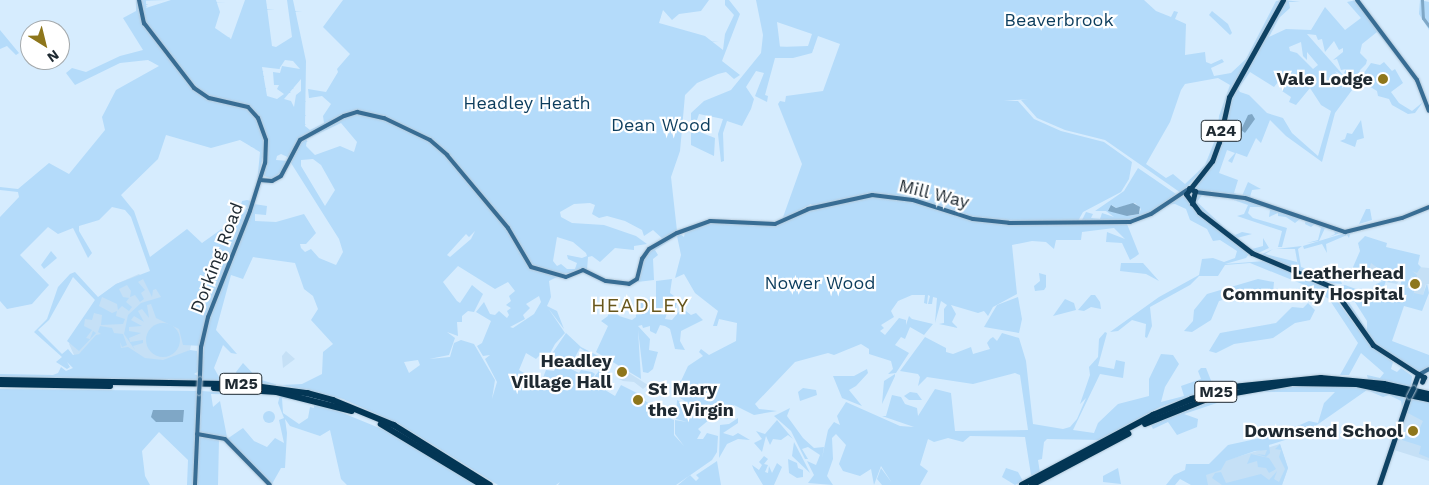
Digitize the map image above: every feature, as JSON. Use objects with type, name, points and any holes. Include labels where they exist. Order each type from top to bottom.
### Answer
[{"type":"highway","name":"A24","points":[[1189,193],[1217,148],[1229,97],[1283,0]]},
{"type":"highway","points":[[1189,193],[1192,204],[1252,253],[1332,287],[1374,345],[1429,383]]},
{"type":"highway","name":"M25","points":[[1022,485],[1153,415],[1192,399],[1233,387],[1320,378],[1384,384],[1429,394]]},
{"type":"highway","points":[[1379,485],[1409,396],[1420,378]]},
{"type":"highway","name":"M25","points":[[0,380],[240,384],[307,393],[333,400],[394,425],[490,485]]},
{"type":"highway","name":"M25","points":[[1032,485],[1164,415],[1234,391],[1321,382],[1383,388],[1429,399]]},
{"type":"highway","name":"M25","points":[[0,384],[248,388],[305,397],[364,415],[392,429],[482,485]]},
{"type":"main road","name":"Dorking Road","points":[[139,0],[144,23],[194,88],[209,98],[248,107],[258,118],[267,145],[260,180],[210,312],[201,349],[195,485]]},
{"type":"main road","points":[[1357,0],[1417,80],[1429,110]]},
{"type":"main road","name":"Mill Way","points":[[269,181],[284,174],[295,146],[302,138],[355,112],[384,118],[430,140],[447,155],[508,228],[531,266],[568,277],[583,270],[607,281],[632,284],[637,279],[646,251],[679,232],[717,221],[775,224],[808,209],[872,195],[913,200],[973,219],[1009,223],[1130,222],[1146,217],[1189,193]]},
{"type":"main road","points":[[262,172],[269,181]]},
{"type":"main road","points":[[260,180],[269,181]]},
{"type":"main road","points":[[1189,193],[1245,198],[1345,232],[1402,218],[1429,207]]},
{"type":"main road","points":[[1420,378],[1429,369]]},
{"type":"main road","points":[[197,434],[225,439],[270,485]]},
{"type":"shaded area","points":[[1252,114],[1255,119],[1245,133],[1241,130],[1248,115]]},
{"type":"shaded area","points":[[1133,203],[1140,207],[1139,214],[1127,216],[1108,211],[1111,205],[1116,208]]},
{"type":"shaded area","points":[[1359,257],[1376,263],[1375,278],[1357,273]]},
{"type":"shaded area","name":"Leatherhead Community Hospital","points":[[1408,266],[1429,268],[1429,284],[1426,284],[1421,303],[1410,299],[1404,290]]},
{"type":"shaded area","points":[[1396,269],[1405,271],[1397,284],[1380,281],[1386,270]]},
{"type":"shaded area","points":[[139,274],[158,289],[192,340],[190,350],[160,366],[132,352],[111,366],[86,367],[74,355],[69,344],[95,300],[116,284]]},
{"type":"shaded area","points":[[286,351],[295,359],[283,368],[282,356]]},
{"type":"shaded area","points":[[625,370],[648,385],[643,389],[634,382],[619,379]]},
{"type":"shaded area","name":"Downsend School","points":[[1429,405],[1429,461],[1394,450],[1404,411]]},
{"type":"shaded area","points":[[153,410],[184,410],[183,422],[156,422],[151,417]]},
{"type":"shaded area","points":[[1280,444],[1288,468],[1282,485],[1198,485],[1180,474]]},
{"type":"green space","points":[[136,0],[146,0],[146,8],[171,0],[216,0],[220,12],[215,28],[231,39],[245,0],[266,0],[272,46],[276,47],[292,37],[287,0],[293,0],[306,61],[305,126],[310,130],[324,123],[323,116],[331,104],[322,96],[309,98],[308,89],[326,92],[338,72],[337,69],[350,54],[323,27],[343,0],[709,0],[701,11],[679,14],[672,20],[663,10],[659,23],[705,36],[723,50],[725,34],[734,15],[725,5],[725,0],[729,0],[740,14],[722,61],[740,75],[734,79],[726,72],[718,74],[697,83],[685,95],[680,151],[671,177],[677,231],[664,240],[653,230],[644,236],[642,230],[625,221],[607,216],[599,218],[592,214],[595,205],[590,203],[574,204],[560,212],[561,217],[572,223],[604,225],[636,236],[647,244],[634,246],[634,250],[615,248],[600,262],[592,256],[588,257],[587,270],[563,274],[549,281],[551,297],[547,306],[557,311],[564,329],[548,308],[565,333],[555,344],[548,357],[540,355],[536,359],[526,353],[519,370],[541,383],[546,370],[554,371],[556,366],[550,368],[547,361],[566,333],[581,347],[606,360],[595,358],[580,348],[569,368],[579,373],[581,370],[592,372],[595,374],[591,381],[602,367],[612,374],[605,390],[615,396],[621,385],[645,397],[644,400],[651,405],[648,410],[674,420],[674,435],[684,446],[675,434],[675,420],[687,422],[676,419],[677,400],[699,411],[673,393],[674,381],[681,381],[688,366],[703,356],[699,352],[701,349],[709,355],[736,341],[737,323],[719,319],[717,326],[713,326],[718,311],[695,293],[684,274],[675,278],[681,255],[677,236],[655,250],[658,255],[653,259],[654,280],[637,282],[642,261],[650,250],[679,233],[684,237],[685,232],[707,223],[774,225],[813,209],[811,204],[782,220],[802,164],[778,104],[780,101],[785,102],[786,96],[823,91],[840,44],[818,36],[812,53],[793,58],[775,58],[765,95],[768,96],[767,102],[755,96],[764,73],[756,71],[746,87],[754,99],[742,126],[727,121],[723,133],[724,161],[721,162],[718,134],[723,119],[699,114],[697,120],[697,131],[715,138],[714,156],[691,145],[691,113],[704,101],[731,90],[761,53],[763,35],[756,0],[1144,0],[1156,11],[1171,17],[1174,11],[1178,12],[1175,19],[1186,24],[1185,55],[1205,52],[1206,62],[1211,64],[1222,59],[1224,62],[1211,68],[1214,76],[1231,73],[1246,59],[1276,1],[1282,0],[1225,102],[1219,139],[1209,163],[1181,193],[1105,140],[1065,130],[1037,118],[1021,100],[1028,99],[1004,101],[1018,101],[1034,119],[1061,131],[1104,142],[1132,162],[1129,179],[1121,192],[1083,212],[1078,221],[1012,225],[1127,224],[1139,254],[1130,260],[1122,243],[1106,242],[1107,232],[1125,239],[1114,228],[1082,232],[1081,240],[1056,240],[1054,249],[1046,242],[1032,241],[1012,245],[1017,294],[993,307],[988,316],[984,311],[978,313],[951,305],[956,314],[952,322],[958,328],[939,324],[944,323],[944,309],[947,305],[941,301],[935,323],[937,298],[933,297],[932,304],[928,304],[930,296],[928,295],[927,304],[924,303],[925,295],[912,295],[898,301],[891,311],[894,317],[881,325],[884,328],[880,331],[885,335],[899,318],[906,320],[906,325],[909,316],[912,319],[933,324],[924,335],[910,327],[905,339],[901,337],[895,345],[909,353],[896,373],[888,374],[893,369],[891,361],[869,354],[869,349],[861,344],[834,355],[828,353],[795,362],[755,404],[759,409],[777,411],[754,415],[734,405],[727,416],[732,419],[710,419],[698,429],[701,432],[697,439],[703,439],[707,433],[718,436],[717,452],[712,460],[676,485],[558,485],[560,482],[556,485],[498,485],[399,424],[343,399],[282,385],[302,384],[322,374],[323,352],[333,344],[311,320],[318,309],[313,296],[304,289],[295,263],[253,257],[243,279],[231,275],[216,330],[237,354],[231,353],[223,345],[214,368],[219,377],[238,377],[236,372],[243,363],[258,379],[278,385],[201,380],[204,346],[183,345],[179,329],[156,318],[151,304],[147,305],[149,318],[142,309],[138,311],[144,322],[134,316],[131,320],[142,326],[129,327],[129,331],[141,333],[129,338],[130,342],[143,340],[143,343],[133,346],[135,350],[124,334],[128,315],[141,303],[161,297],[156,289],[153,290],[152,297],[143,279],[138,282],[145,290],[141,293],[144,299],[140,302],[135,295],[130,297],[131,291],[127,285],[119,289],[123,297],[129,298],[126,302],[132,307],[129,311],[122,306],[118,310],[117,304],[102,297],[99,306],[112,313],[117,311],[116,316],[125,319],[123,324],[101,325],[102,315],[94,313],[92,320],[85,319],[84,326],[92,330],[86,338],[90,339],[93,331],[96,333],[79,351],[67,341],[95,300],[73,277],[49,320],[38,330],[62,354],[68,349],[73,355],[79,354],[96,335],[101,334],[98,332],[100,326],[112,328],[114,333],[123,334],[127,345],[122,347],[120,342],[121,348],[128,347],[145,358],[163,360],[190,350],[197,351],[199,371],[194,374],[199,376],[198,380],[0,377],[0,374],[53,375],[58,373],[61,367],[66,371],[73,368],[67,362],[70,367],[67,369],[56,362],[62,357],[34,332],[47,319],[58,287],[70,274],[75,272],[98,297],[116,284],[150,271],[131,217],[125,210],[112,207],[99,220],[79,226],[79,231],[92,253],[88,258],[73,228],[58,234],[48,227],[20,255],[49,285],[32,304],[7,309],[0,301],[0,217],[19,197],[18,192],[0,190],[0,187],[18,189],[49,163],[69,174],[105,130],[102,117],[116,90],[159,66],[148,60],[120,63],[75,85],[66,73],[72,68],[86,72],[120,56],[143,50],[123,18],[136,11]],"holes":[[[777,22],[812,34],[808,46],[780,47]],[[285,60],[293,61],[300,69],[282,66],[280,73],[273,72],[274,85],[279,85],[277,89],[284,94],[277,99],[267,96],[262,67],[279,69]],[[1218,78],[1230,85],[1219,116],[1217,135],[1205,165],[1185,184],[1173,174],[1166,178],[1146,164],[1170,122],[1181,90],[1185,84]],[[301,79],[301,91],[296,95],[294,107],[291,101],[284,99]],[[341,123],[357,142],[354,152],[340,146],[315,155],[306,146],[307,139]],[[166,135],[211,148],[240,140],[260,152],[257,183],[267,139],[264,176],[273,179],[282,174],[288,161],[276,160],[277,156],[281,154],[292,159],[291,163],[339,239],[343,252],[336,265],[319,258],[311,249],[305,252],[300,244],[306,244],[316,233],[304,214],[276,222],[255,221],[255,214],[266,215],[267,206],[254,204],[250,216],[251,201],[247,200],[242,201],[241,205],[247,207],[244,213],[202,243],[187,229],[150,257],[134,211],[121,195],[158,159]],[[313,159],[321,165],[335,190],[325,206],[301,166],[301,160]],[[475,231],[471,239],[450,257],[447,255],[466,234],[469,237]],[[557,237],[573,242],[587,256],[582,258],[567,255],[568,259],[577,263],[575,269],[567,269],[561,264],[557,266],[553,261]],[[458,266],[495,289],[508,282],[515,291],[509,296],[511,301],[506,305],[511,308],[507,311],[509,315],[507,318],[499,311],[495,315],[490,314],[484,302],[476,312],[491,321],[482,343],[477,346],[483,356],[490,355],[485,359],[497,382],[492,399],[495,380],[474,344],[461,340],[454,343],[450,357],[429,359],[449,355],[455,338],[447,332],[458,336],[457,322],[462,322],[462,316],[468,311],[474,312],[483,294],[472,285],[460,303],[443,282]],[[539,296],[541,302],[534,314],[513,328],[510,327],[525,319],[523,315],[530,308],[526,304]],[[418,360],[420,365],[409,373],[404,362]]]},
{"type":"green space","points":[[1285,0],[1300,2],[1289,2],[1290,8],[1279,18],[1269,37],[1286,29],[1311,30],[1325,7],[1345,30],[1361,18],[1347,2],[1356,0],[1403,64],[1377,32],[1362,44],[1360,53],[1367,60],[1360,70],[1358,79],[1350,77],[1344,73],[1346,69],[1341,70],[1337,59],[1333,60],[1343,52],[1343,48],[1339,50],[1334,41],[1325,52],[1322,39],[1318,40],[1316,35],[1307,34],[1344,76],[1335,71],[1343,80],[1342,88],[1350,83],[1346,83],[1346,77],[1358,82],[1335,113],[1322,162],[1286,136],[1270,120],[1261,143],[1256,138],[1247,157],[1236,153],[1232,163],[1228,161],[1235,153],[1227,150],[1219,173],[1238,180],[1234,193],[1242,196],[1248,182],[1261,189],[1252,190],[1250,197],[1261,203],[1197,190],[1195,187],[1214,161],[1229,100]],"holes":[[[1301,42],[1303,56],[1307,60],[1307,52],[1318,65],[1313,69],[1297,53],[1290,51],[1289,47]],[[1250,72],[1274,87],[1278,82],[1285,86],[1282,91],[1291,97],[1289,102],[1296,105],[1310,88],[1321,105],[1331,111],[1318,156],[1292,133],[1283,118],[1267,113],[1249,95],[1240,92],[1238,89]]]},
{"type":"green space","points":[[1420,0],[1429,2],[1429,30],[1419,14]]},
{"type":"green space","points":[[1212,11],[1228,24],[1232,33],[1230,35],[1209,15]]},
{"type":"green space","points":[[0,30],[19,53],[16,55],[7,46],[0,49]]},
{"type":"green space","points":[[1384,62],[1392,71],[1395,69],[1403,83],[1391,92],[1399,103],[1412,111],[1423,102],[1415,113],[1408,114],[1392,105],[1389,99],[1378,96],[1377,91],[1359,80],[1371,63],[1380,65]]},
{"type":"green space","points":[[1361,120],[1364,138],[1357,140],[1355,147],[1340,141],[1345,139],[1347,133],[1352,134]]},
{"type":"green space","points":[[1138,168],[1176,194],[1150,213],[1132,221],[1082,220],[1086,212],[1093,214],[1091,218],[1100,219],[1102,213],[1114,217],[1106,211],[1095,211],[1124,191]],"holes":[[[1135,203],[1141,209],[1139,214],[1129,216],[1114,212],[1112,205],[1116,208]]]},
{"type":"green space","points":[[1199,193],[1217,196],[1202,195],[1197,202],[1226,229],[1235,235],[1242,232],[1252,234],[1237,238],[1242,242],[1252,249],[1263,246],[1263,238],[1269,248],[1256,254],[1197,209],[1194,199]]},
{"type":"green space","points":[[1177,196],[1186,197],[1249,254],[1246,258],[1225,264],[1265,261],[1326,286],[1369,344],[1393,362],[1391,369],[1397,372],[1401,368],[1412,376],[1411,388],[1368,379],[1367,375],[1380,378],[1384,373],[1361,353],[1349,375],[1340,375],[1358,343],[1329,299],[1307,286],[1250,263],[1225,265],[1218,276],[1199,276],[1190,285],[1150,307],[1152,326],[1147,338],[1145,337],[1146,324],[1132,320],[1118,331],[1110,332],[1159,297],[1199,275],[1202,259],[1213,258],[1224,262],[1235,258],[1237,251],[1220,240],[1213,241],[1207,229],[1190,220],[1186,209],[1175,204],[1164,205]]},
{"type":"green space","points":[[1225,197],[1237,197],[1301,218],[1295,223],[1286,217],[1278,216],[1278,213],[1269,217],[1270,210],[1265,207],[1250,207],[1248,213],[1253,218],[1287,228],[1282,247],[1278,247],[1282,231],[1237,216],[1244,214],[1248,205]]},
{"type":"green space","points":[[1366,209],[1370,209],[1372,220],[1359,224]]},
{"type":"green space","points":[[1306,219],[1343,232],[1329,237],[1335,234],[1334,230],[1325,228],[1319,241],[1307,243],[1318,240],[1321,228],[1315,224],[1311,227],[1305,224]]},
{"type":"green space","points":[[1361,228],[1350,234],[1349,238],[1347,235],[1326,244],[1327,253],[1322,244],[1304,249],[1303,246]]},
{"type":"green space","points":[[1365,236],[1387,243],[1386,247],[1420,255],[1418,264],[1421,267],[1417,273],[1412,271],[1417,275],[1416,279],[1411,276],[1410,280],[1415,281],[1414,286],[1408,284],[1406,288],[1415,288],[1412,300],[1414,293],[1423,295],[1427,283],[1429,293],[1422,311],[1404,306],[1392,341],[1429,355],[1429,368],[1422,372],[1418,373],[1380,350],[1335,287],[1345,285],[1394,303],[1397,286],[1400,287],[1404,271],[1387,270],[1381,282],[1380,270],[1371,263],[1369,270],[1362,269],[1360,272],[1369,276],[1374,271],[1374,278],[1350,274],[1360,251],[1358,243]],"holes":[[[1339,287],[1348,291],[1367,321],[1367,330]]]},
{"type":"green space","points":[[1302,246],[1298,249],[1301,267],[1341,281],[1342,284],[1330,283],[1260,255],[1273,249],[1265,254],[1297,262],[1298,266],[1295,249],[1276,249]]},
{"type":"green space","points":[[51,251],[57,258],[44,269],[41,265]]},
{"type":"green space","points":[[1121,263],[1143,263],[1159,281],[1146,274],[1120,271]]},
{"type":"green space","points":[[1039,273],[1046,275],[1046,287],[1044,290],[1035,291],[1034,286],[1040,281]]},
{"type":"green space","points":[[672,279],[670,293],[678,299],[675,309],[669,307],[665,319],[672,320],[682,308],[691,315],[696,313],[703,320],[681,331],[680,341],[685,350],[675,349],[670,329],[665,326],[660,325],[656,334],[650,331],[650,326],[643,328],[642,325],[638,326],[650,339],[649,350],[658,352],[653,369],[648,373],[643,372],[638,330],[641,379],[596,352],[608,326],[601,321],[608,316],[607,309],[613,307],[619,316],[632,320],[636,317],[635,303],[656,298],[656,281]]},
{"type":"green space","points":[[1258,279],[1274,282],[1273,293],[1267,296],[1247,292],[1219,301],[1211,320],[1192,332],[1184,331],[1193,321],[1194,310],[1207,294]]},
{"type":"green space","points":[[1386,280],[1397,283],[1386,281],[1383,289],[1383,293],[1394,298],[1394,302],[1374,294],[1376,284]]},
{"type":"green space","points":[[1091,295],[1095,295],[1100,302],[1101,309],[1091,307],[1084,311],[1078,310]]},
{"type":"green space","points":[[1018,297],[1022,319],[1019,333],[984,327],[997,305]]},
{"type":"green space","points":[[1065,299],[1074,303],[1076,310],[1053,316]]},
{"type":"green space","points":[[1308,303],[1315,310],[1310,320],[1295,323],[1273,338],[1234,344],[1216,353],[1209,351],[1220,333],[1276,323],[1292,307],[1303,308]]},
{"type":"green space","points":[[163,323],[170,324],[175,328],[179,333],[179,347],[175,352],[170,356],[163,357],[156,356],[151,352],[147,347],[146,340],[147,333],[151,328],[156,324]]},
{"type":"green space","points":[[1105,332],[1107,333],[1098,366],[1114,369],[1116,360],[1125,362],[1123,378],[1100,374],[1073,430],[1094,433],[1098,423],[1118,404],[1149,396],[1149,379],[1161,354],[1173,355],[1179,364],[1165,387],[1161,402],[1184,396],[1181,386],[1201,379],[1198,371],[1201,368],[1206,368],[1214,388],[1160,407],[1099,440],[1047,439],[1044,442],[1042,459],[1038,460],[1040,473],[1035,476],[1031,475],[1025,437],[970,436],[963,442],[948,438],[934,442],[928,439],[920,465],[928,471],[920,485],[882,485],[877,479],[881,468],[892,483],[881,466],[874,485],[871,469],[860,476],[843,471],[839,464],[846,445],[836,434],[832,438],[833,459],[827,476],[833,485],[808,483],[814,475],[807,461],[816,465],[820,455],[808,447],[802,449],[808,459],[805,459],[791,431],[774,416],[790,408],[787,416],[803,438],[814,448],[824,447],[822,458],[828,430],[834,422],[840,425],[837,416],[846,402],[900,426],[914,427],[882,416],[886,416],[892,395],[901,397],[905,404],[917,408],[918,416],[935,389],[951,393],[955,431],[1028,430],[1020,375],[1015,373],[973,384],[927,377],[918,386],[920,377],[918,374],[900,371],[925,337],[946,348],[946,352],[953,354],[971,347],[973,354],[990,349],[987,343],[990,339],[993,337],[997,341],[1002,333],[1019,338],[1026,361],[1033,424],[1063,429],[1070,427],[1077,419],[1086,398],[1080,404],[1090,375],[1089,367],[1098,357],[1099,339]]},
{"type":"green space","points":[[867,369],[868,373],[856,386],[849,390],[862,406],[842,398],[833,376],[854,376]]},
{"type":"green space","points":[[895,374],[895,376],[882,404],[884,381]]},
{"type":"green space","points":[[1314,385],[1367,387],[1407,395],[1402,407],[1401,401],[1389,395],[1383,397],[1367,390],[1304,434],[1269,445],[1270,453],[1266,457],[1256,454],[1265,455],[1267,450],[1255,451],[1226,461],[1221,470],[1206,475],[1208,485],[1191,485],[1180,479],[1175,485],[1166,485],[1174,475],[1185,470],[1186,464],[1209,464],[1228,445],[1279,434],[1309,421],[1318,423],[1324,403],[1335,392],[1250,392],[1184,414],[1198,419],[1197,427],[1177,435],[1168,422],[1153,429],[1151,425],[1219,398],[1255,390]]},
{"type":"green space","points":[[803,388],[816,390],[817,395],[800,401],[798,392]]},
{"type":"green space","points":[[0,389],[197,391],[193,485],[187,485],[188,460],[159,432],[142,451],[145,476],[150,485],[0,485]]},
{"type":"green space","points":[[201,391],[265,395],[211,394],[213,407],[220,401],[227,437],[219,439],[218,485],[196,485],[198,437],[216,439],[199,435]]},
{"type":"green space","points":[[910,392],[917,393],[922,400],[909,400],[904,396]]},
{"type":"green space","points":[[280,395],[316,402],[394,434],[477,485],[347,485],[341,479],[330,430],[320,436],[290,426],[285,419],[287,433],[285,468],[281,468],[272,484],[227,439],[243,428],[254,441],[267,447],[275,438],[284,443],[279,420],[284,418],[278,403]],"holes":[[[282,398],[314,404],[314,408],[310,407],[308,418],[299,424],[283,413]]]},
{"type":"green space","points":[[1411,396],[1429,401],[1429,458],[1419,454],[1421,446],[1402,440],[1404,435],[1415,439],[1423,421],[1404,411]]},
{"type":"green space","points":[[267,411],[271,411],[275,417],[271,423],[267,423],[263,419],[263,415]]},
{"type":"green space","points":[[738,418],[738,423],[723,433],[733,436],[738,433],[750,440],[738,439],[727,444],[719,458],[720,425],[729,424]]},
{"type":"green space","points":[[777,420],[793,439],[788,435],[781,440],[773,439],[770,445],[766,436],[762,452],[754,443],[762,439],[756,431],[765,434]]},
{"type":"green space","points":[[794,442],[805,463],[810,473],[792,456]]},
{"type":"green space","points":[[1280,444],[1288,468],[1282,485],[1222,485],[1212,478],[1215,473],[1221,472],[1226,483],[1261,474],[1269,480],[1277,471],[1274,479],[1279,482],[1285,469],[1279,457],[1281,450],[1275,449]]},
{"type":"green space","points":[[1251,454],[1269,458],[1276,469],[1269,473],[1266,468],[1258,467],[1257,461],[1247,464]]},
{"type":"green space","points":[[764,456],[768,459],[764,464],[768,465],[765,472],[768,473],[769,466],[772,473],[777,463],[782,467],[774,485],[763,485],[752,465],[759,470],[762,465],[759,462]]},
{"type":"green space","points":[[788,459],[797,463],[798,468],[803,470],[803,477],[797,478],[789,473]]},
{"type":"green space","points":[[717,461],[721,485],[678,485],[690,475],[696,481],[699,478],[696,475]]},
{"type":"green space","points":[[1006,468],[1018,472],[1023,481],[1015,485],[1002,477]]},
{"type":"green space","points":[[1118,468],[1121,484],[1103,482],[1103,476]]},
{"type":"waterway","points":[[1422,0],[1423,18],[1429,26]]},
{"type":"place","name":"Vale Lodge","points":[[1383,79]]},
{"type":"place","name":"Leatherhead Community Hospital","points":[[1415,284]]},
{"type":"place","name":"Headley Village Hall","points":[[622,372]]},
{"type":"place","name":"St Mary the Virgin","points":[[638,400]]},
{"type":"place","name":"Downsend School","points":[[1413,431]]},
{"type":"district","name":"HEADLEY","points":[[640,305]]},
{"type":"park label","name":"Beaverbrook","points":[[1059,20]]},
{"type":"park label","name":"Headley Heath","points":[[527,103]]},
{"type":"park label","name":"Dean Wood","points":[[661,125]]},
{"type":"park label","name":"Nower Wood","points":[[820,283]]}]
